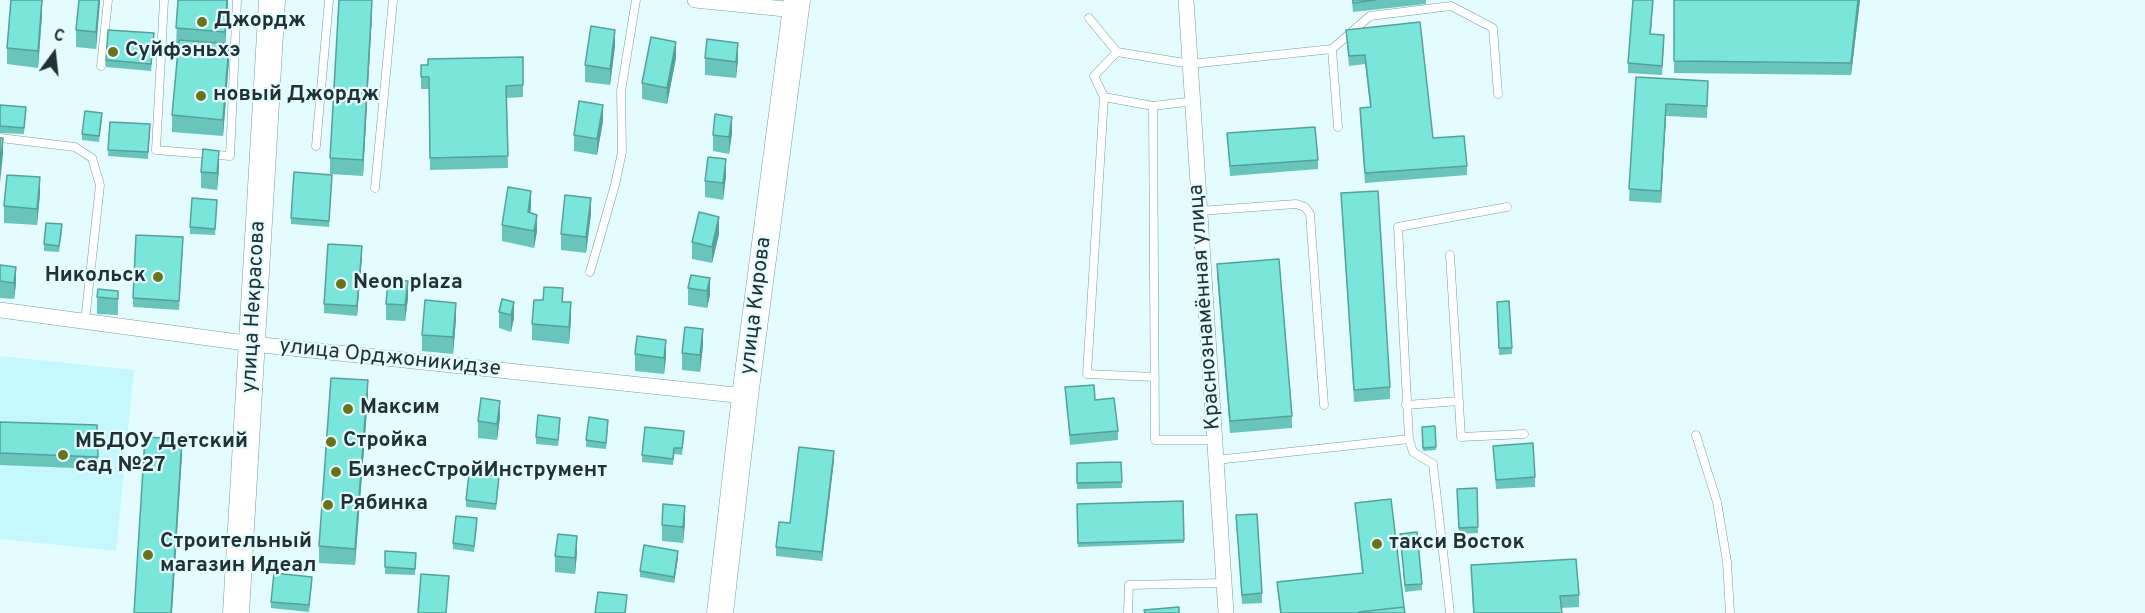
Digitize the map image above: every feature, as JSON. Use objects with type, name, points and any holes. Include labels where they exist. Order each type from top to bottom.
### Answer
[{"type":"highway","name":"улица Некрасова","points":[[236,613],[272,0]]},
{"type":"highway","name":"улица Кирова","points":[[720,613],[745,396],[796,5]]},
{"type":"street","points":[[694,0],[796,5]]},
{"type":"street","name":"Краснознамённая улица","points":[[1186,0],[1226,613]]},
{"type":"street","name":"улица Орджоникидзе","points":[[0,310],[253,345],[745,396]]},
{"type":"lane","points":[[101,66],[108,0]]},
{"type":"lane","points":[[164,0],[156,150],[230,156],[237,0]]},
{"type":"lane","points":[[315,146],[329,0]]},
{"type":"lane","points":[[375,188],[393,0]]},
{"type":"lane","points":[[590,272],[622,152],[621,91],[636,0]]},
{"type":"lane","points":[[1089,18],[1117,52],[1191,64],[1332,49],[1370,16],[1451,6],[1493,28],[1498,94]]},
{"type":"lane","points":[[1332,49],[1338,127]]},
{"type":"lane","points":[[1117,52],[1094,76],[1104,97],[1087,374],[1155,377]]},
{"type":"lane","points":[[1104,97],[1153,106],[1194,101]]},
{"type":"lane","points":[[1153,106],[1155,440],[1214,440]]},
{"type":"lane","points":[[0,138],[75,147],[92,158],[100,185],[85,321]]},
{"type":"lane","points":[[1199,211],[1296,204],[1305,207],[1310,214],[1324,405]]},
{"type":"lane","points":[[1450,613],[1433,464],[1413,452],[1409,439],[1398,227],[1507,207]]},
{"type":"lane","points":[[1450,255],[1461,437],[1524,434]]},
{"type":"lane","points":[[1406,405],[1459,402]]},
{"type":"lane","points":[[1696,435],[1717,502],[1727,562],[1730,613]]},
{"type":"lane","points":[[1216,460],[1409,439]]},
{"type":"lane","points":[[1128,613],[1130,585],[1224,583]]},
{"type":"shaded area","name":"МБДОУ Детский сад №27","points":[[0,356],[134,370],[116,551],[0,539]]},
{"type":"building","points":[[11,0],[42,0],[38,51],[7,48]]},
{"type":"building","points":[[79,0],[99,0],[96,32],[76,30]]},
{"type":"building","name":"Джордж","points":[[178,0],[227,0],[225,32],[176,28]]},
{"type":"building","points":[[339,0],[372,0],[363,160],[330,158]]},
{"type":"building","points":[[1353,0],[1376,0],[1353,3]]},
{"type":"building","points":[[1633,0],[1653,0],[1650,34],[1664,35],[1662,66],[1628,63]]},
{"type":"building","points":[[1674,0],[1858,0],[1851,63],[1674,61]]},
{"type":"building","points":[[1420,22],[1433,138],[1464,136],[1467,166],[1365,173],[1360,108],[1371,107],[1365,55],[1349,56],[1346,30]]},
{"type":"building","points":[[591,26],[615,30],[610,69],[585,65]]},
{"type":"building","points":[[108,30],[154,33],[151,64],[106,60]]},
{"type":"building","points":[[651,37],[676,42],[667,88],[642,83]]},
{"type":"building","points":[[707,39],[738,43],[736,62],[705,58]]},
{"type":"building","name":"новый Джордж","points":[[179,40],[229,44],[223,120],[172,115]]},
{"type":"building","points":[[523,57],[523,85],[506,86],[508,156],[430,158],[429,77],[421,77],[421,65],[428,65],[428,59]]},
{"type":"building","points":[[1636,77],[1708,81],[1707,106],[1666,104],[1661,191],[1629,189]]},
{"type":"building","points":[[579,101],[603,105],[597,139],[574,135]]},
{"type":"building","points":[[0,105],[26,107],[24,128],[0,126]]},
{"type":"building","points":[[85,111],[102,113],[99,136],[82,134]]},
{"type":"building","points":[[715,114],[732,117],[729,137],[713,135]]},
{"type":"building","points":[[110,122],[150,124],[148,152],[108,150]]},
{"type":"building","points":[[1315,127],[1318,160],[1230,166],[1227,133]]},
{"type":"building","points":[[0,138],[3,138],[0,167]]},
{"type":"building","points":[[203,149],[219,151],[217,173],[201,172]]},
{"type":"building","points":[[708,157],[726,159],[723,183],[705,181]]},
{"type":"building","points":[[294,172],[332,175],[329,221],[291,218]]},
{"type":"building","points":[[7,175],[40,177],[37,209],[4,206]]},
{"type":"building","points":[[508,187],[531,191],[528,212],[537,215],[534,231],[502,225]]},
{"type":"building","points":[[1378,191],[1390,387],[1354,390],[1341,193]]},
{"type":"building","points":[[565,195],[591,198],[586,237],[561,234]]},
{"type":"building","points":[[192,198],[217,200],[215,229],[190,227]]},
{"type":"building","points":[[699,212],[719,217],[712,247],[692,242]]},
{"type":"building","points":[[46,223],[62,224],[59,246],[44,244]]},
{"type":"building","name":"Никольск","points":[[136,235],[183,237],[179,301],[133,298]]},
{"type":"building","points":[[328,244],[362,246],[357,306],[324,304]]},
{"type":"building","points":[[1279,259],[1292,416],[1230,421],[1217,264]]},
{"type":"building","points":[[0,265],[16,267],[14,283],[0,281]]},
{"type":"building","points":[[691,275],[710,278],[707,291],[688,288]]},
{"type":"building","points":[[388,280],[408,281],[405,305],[386,304]]},
{"type":"building","points":[[544,287],[563,288],[562,302],[571,302],[569,327],[532,324],[534,300],[543,300]]},
{"type":"building","points":[[98,289],[118,291],[118,299],[97,297]]},
{"type":"building","points":[[502,299],[514,302],[511,315],[499,312]]},
{"type":"building","points":[[425,300],[456,303],[453,337],[422,335]]},
{"type":"building","points":[[1509,301],[1512,348],[1499,348],[1497,302]]},
{"type":"building","points":[[685,327],[703,329],[700,355],[682,353]]},
{"type":"building","points":[[637,336],[666,340],[664,358],[635,354]]},
{"type":"building","points":[[331,378],[368,380],[355,549],[319,546]]},
{"type":"building","points":[[1094,385],[1095,400],[1114,398],[1118,431],[1070,435],[1065,387]]},
{"type":"building","points":[[481,398],[500,401],[497,424],[478,421]]},
{"type":"building","points":[[538,415],[560,418],[558,440],[536,437]]},
{"type":"building","points":[[589,417],[608,420],[606,443],[586,440]]},
{"type":"building","points":[[0,422],[97,425],[98,457],[0,453]]},
{"type":"building","points":[[1435,426],[1436,447],[1423,448],[1422,427]]},
{"type":"building","points":[[645,427],[684,431],[682,448],[674,448],[673,459],[642,455]]},
{"type":"building","points":[[145,437],[182,439],[171,613],[134,613]]},
{"type":"building","points":[[1533,443],[1535,477],[1496,480],[1493,446]]},
{"type":"building","points":[[799,447],[834,451],[822,552],[776,547],[779,522],[790,523]]},
{"type":"building","points":[[1121,462],[1122,482],[1077,483],[1077,463]]},
{"type":"building","points":[[469,473],[499,476],[496,504],[466,500]]},
{"type":"building","points":[[1477,488],[1478,527],[1459,528],[1457,489]]},
{"type":"building","name":"такси Восток","points":[[1391,499],[1404,607],[1359,613],[1281,613],[1277,582],[1363,573],[1355,503]]},
{"type":"building","points":[[1183,501],[1184,540],[1078,543],[1077,504]]},
{"type":"building","points":[[663,504],[685,506],[683,527],[662,525]]},
{"type":"building","points":[[1257,514],[1262,593],[1242,595],[1236,515]]},
{"type":"building","points":[[456,516],[477,518],[474,546],[453,543]]},
{"type":"building","points":[[1417,532],[1422,584],[1405,585],[1400,534]]},
{"type":"building","points":[[558,534],[577,536],[575,558],[555,556]]},
{"type":"building","points":[[644,545],[678,551],[674,577],[640,571]]},
{"type":"building","points":[[385,551],[416,553],[415,569],[385,567]]},
{"type":"building","points":[[1576,559],[1579,595],[1560,596],[1562,613],[1474,613],[1471,565]]},
{"type":"building","points":[[274,573],[312,577],[309,605],[271,602]]},
{"type":"building","points":[[421,574],[449,576],[446,613],[418,613]]},
{"type":"building","points":[[598,592],[627,595],[625,613],[595,613]]},
{"type":"building","points":[[1179,607],[1179,613],[1145,613],[1144,610]]},
{"type":"building","points":[[1404,607],[1405,613],[1359,613],[1359,612]]},
{"type":"place","name":"Джордж","points":[[202,22]]},
{"type":"place","name":"Суйфэньхэ","points":[[113,52]]},
{"type":"place","name":"новый Джордж","points":[[201,96]]},
{"type":"place","name":"Никольск","points":[[158,277]]},
{"type":"place","name":"Neon plaza","points":[[341,284]]},
{"type":"place","name":"Максим","points":[[348,409]]},
{"type":"place","name":"Стройка","points":[[331,442]]},
{"type":"place","name":"МБДОУ Детский сад №27","points":[[63,455]]},
{"type":"place","name":"БизнесСтройИнструмент","points":[[336,472]]},
{"type":"place","name":"Рябинка","points":[[328,505]]},
{"type":"place","name":"такси Восток","points":[[1377,544]]},
{"type":"place","name":"Строительный магазин Идеал","points":[[148,555]]}]
